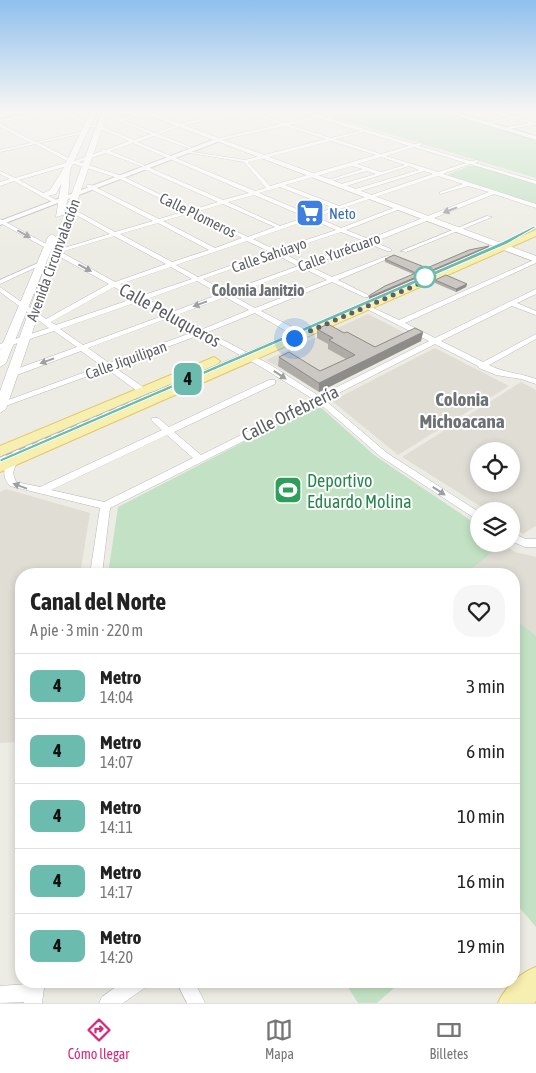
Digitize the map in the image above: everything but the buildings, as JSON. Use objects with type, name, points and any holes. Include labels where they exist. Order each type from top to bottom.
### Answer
[{"type":"main road","name":"Avenida Circunvalación","points":[[0,407],[14,373],[34,313],[52,249],[60,196],[73,158]]},
{"type":"main road","name":"Avenida Circunvalación","points":[[0,363],[4,346],[25,306],[40,264],[52,249],[71,210],[89,158]]},
{"type":"main road","points":[[263,158],[536,260]]},
{"type":"main road","points":[[43,195],[53,192],[70,165]]},
{"type":"main road","points":[[60,196],[78,190]]},
{"type":"main road","points":[[0,466],[250,357],[490,242],[536,224]]},
{"type":"main road","points":[[0,452],[289,329],[367,302],[536,233]]},
{"type":"main road","points":[[513,1003],[536,981]]},
{"type":"street","name":"Calle Plomeros","points":[[59,158],[70,165],[86,167],[118,177],[332,280],[399,323],[499,374],[523,377],[536,382]]},
{"type":"street","points":[[0,184],[70,165],[87,158]]},
{"type":"street","points":[[121,158],[279,227]]},
{"type":"street","points":[[1,221],[60,196],[91,187],[169,158],[368,242]]},
{"type":"street","points":[[228,158],[245,161],[258,158]]},
{"type":"street","points":[[52,249],[114,234],[371,158]]},
{"type":"street","points":[[388,158],[536,206]]},
{"type":"street","points":[[460,158],[536,181]]},
{"type":"street","points":[[245,161],[269,188]]},
{"type":"street","points":[[46,321],[114,284],[474,162]]},
{"type":"street","points":[[352,164],[411,183]]},
{"type":"street","points":[[340,186],[410,165]]},
{"type":"street","points":[[327,181],[368,169]]},
{"type":"street","points":[[354,191],[423,170]]},
{"type":"street","points":[[0,172],[43,195],[60,196]]},
{"type":"street","points":[[264,182],[290,182]]},
{"type":"street","points":[[442,193],[468,184]]},
{"type":"street","points":[[280,185],[338,207]]},
{"type":"street","points":[[91,187],[215,250]]},
{"type":"street","name":"Calle Yurécuaro","points":[[14,373],[368,242],[495,192]]},
{"type":"street","name":"Calle Sahúayo","points":[[4,346],[40,330],[44,332],[198,280],[398,208]]},
{"type":"street","points":[[71,210],[289,329]]},
{"type":"street","points":[[404,252],[489,217]]},
{"type":"street","name":"Calle Peluqueros","points":[[1,221],[236,352],[250,357],[318,399],[384,455],[470,511]]},
{"type":"street","name":"Calle Jiquilipan","points":[[0,407],[201,332],[332,280],[389,254],[368,242]]},
{"type":"street","points":[[399,323],[536,260]]},
{"type":"street","points":[[0,282],[40,264]]},
{"type":"street","points":[[0,289],[142,391]]},
{"type":"street","name":"Calle Orfebrería","points":[[106,506],[536,290]]},
{"type":"street","points":[[511,303],[536,313]]},
{"type":"street","points":[[482,366],[536,336]]},
{"type":"street","points":[[40,491],[272,382]]},
{"type":"street","points":[[155,420],[200,458]]},
{"type":"street","points":[[12,461],[8,472],[9,479],[13,484],[106,506],[97,568]]},
{"type":"street","points":[[520,541],[536,543]]},
{"type":"street","points":[[108,1003],[130,988]]},
{"type":"street","points":[[188,988],[196,1003]]},
{"type":"street","points":[[0,995],[34,992]]},
{"type":"shaded area","points":[[368,314],[421,341],[319,392],[266,360]]},
{"type":"shaded area","points":[[435,348],[509,386],[398,455],[332,401]]},
{"type":"shaded area","points":[[521,382],[536,390],[536,526],[523,534],[520,532],[520,502],[474,502],[402,457]]},
{"type":"shaded area","points":[[6,489],[90,513],[81,568],[15,568],[15,742],[0,743],[0,492]]},
{"type":"shaded area","points":[[493,552],[515,552],[536,557],[536,637],[520,623],[520,568],[473,568]]},
{"type":"green space","points":[[469,158],[536,158],[536,178]]},
{"type":"green space","points":[[469,166],[475,166],[536,184],[536,204],[447,175]]},
{"type":"green space","name":"Deportivo Eduardo Molina","points":[[317,404],[374,455],[470,520],[470,552],[493,552],[473,568],[109,568],[118,507]]},
{"type":"green space","points":[[520,623],[536,636],[536,927],[520,908]]},
{"type":"green space","points":[[348,988],[394,988],[377,1003],[358,1003]]},
{"type":"railway","points":[[482,252],[536,227]]},
{"type":"railway","points":[[149,395],[381,296]]},
{"type":"railway","points":[[0,459],[152,394]]},
{"type":"metro line","name":"4","points":[[0,459],[504,243],[536,227]]},
{"type":"place","name":"Neto","points":[[310,213]]},
{"type":"place","name":"Deportivo Eduardo Molina","points":[[288,490]]},
{"type":"district","name":"Colonia Janitzio","points":[[258,290]]},
{"type":"district","name":"Colonia Michoacana","points":[[462,410]]},
{"type":"route","points":[[294,338],[428,280],[425,277]]}]
